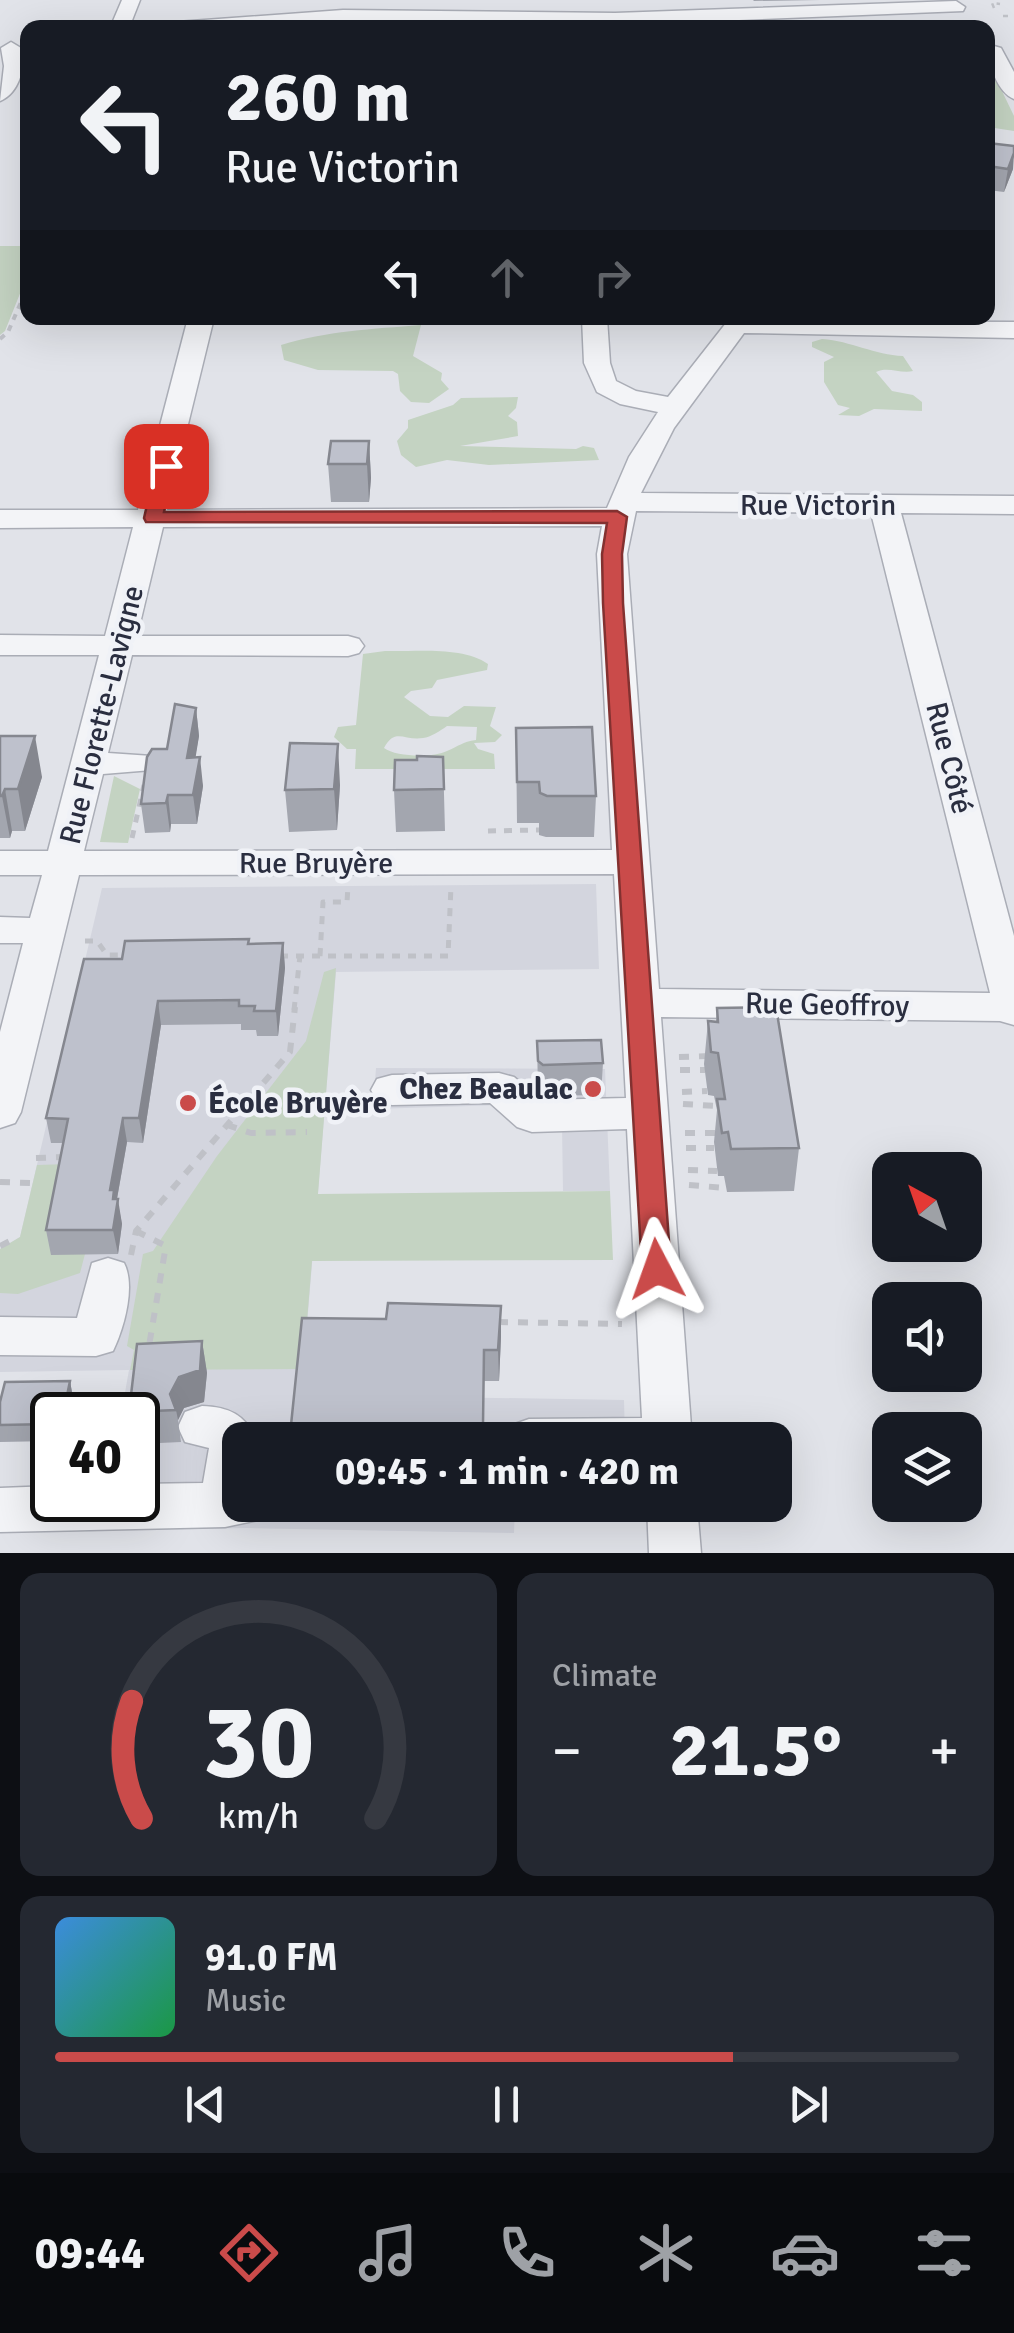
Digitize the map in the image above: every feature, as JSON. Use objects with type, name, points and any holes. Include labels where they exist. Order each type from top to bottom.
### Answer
[{"type":"street","points":[[590,20],[614,9],[955,12]]},
{"type":"street","points":[[0,95],[15,64],[11,62],[13,48]]},
{"type":"street","points":[[998,52],[1012,85]]},
{"type":"street","name":"Rue Florette-Lavigne","points":[[0,1112],[10,1028],[64,863],[199,325]]},
{"type":"street","points":[[594,325],[596,368],[602,384],[618,394],[676,407]]},
{"type":"street","points":[[668,1422],[670,1103],[640,1004],[612,554],[620,510],[640,465],[676,407],[738,325]]},
{"type":"street","points":[[913,325],[1014,330]]},
{"type":"street","name":"Rue Côté","points":[[884,506],[1014,1009]]},
{"type":"street","name":"Rue Victorin","points":[[0,520],[1014,506]]},
{"type":"street","points":[[0,645],[348,646]]},
{"type":"street","points":[[90,764],[147,774]]},
{"type":"street","name":"Rue Bruyère","points":[[0,863],[631,862]]},
{"type":"street","points":[[0,930],[45,930]]},
{"type":"street","name":"Rue Geoffroy","points":[[640,1004],[1014,1009]]},
{"type":"street","points":[[392,1090],[500,1088],[532,1116],[670,1103]]},
{"type":"street","points":[[0,1336],[96,1337],[108,1276]]},
{"type":"street","points":[[202,1426],[222,1428]]},
{"type":"street","points":[[0,1510],[222,1504]]},
{"type":"street","points":[[673,1522],[675,1553]]},
{"type":"path","points":[[994,8],[992,4],[1000,4]]},
{"type":"path","points":[[0,339],[8,332],[20,304]]},
{"type":"path","points":[[130,846],[147,774]]},
{"type":"path","points":[[134,830],[145,830]]},
{"type":"path","points":[[488,831],[539,830]]},
{"type":"path","points":[[261,956],[448,956],[451,882]]},
{"type":"path","points":[[320,956],[323,902],[347,902],[348,891]]},
{"type":"path","points":[[85,940],[96,940],[107,955],[143,956]]},
{"type":"path","points":[[121,969],[124,956]]},
{"type":"path","points":[[108,1276],[132,1254],[136,1231],[290,1052],[300,956]]},
{"type":"path","points":[[679,1057],[714,1056]]},
{"type":"path","points":[[680,1070],[705,1070]]},
{"type":"path","points":[[670,1103],[707,1090]]},
{"type":"path","points":[[670,1103],[716,1106]]},
{"type":"path","points":[[227,1125],[250,1133],[307,1132]]},
{"type":"path","points":[[685,1133],[724,1133]]},
{"type":"path","points":[[686,1148],[714,1148]]},
{"type":"path","points":[[36,1158],[70,1156]]},
{"type":"path","points":[[688,1170],[717,1171]]},
{"type":"path","points":[[0,1182],[31,1183]]},
{"type":"path","points":[[689,1186],[726,1188]]},
{"type":"path","points":[[136,1231],[164,1244],[147,1359]]},
{"type":"path","points":[[0,1246],[16,1238]]},
{"type":"path","points":[[488,1322],[625,1324]]},
{"type":"shaded area","name":"École Bruyère","points":[[596,884],[599,969],[336,972],[305,1349],[377,1396],[624,1400],[625,1422],[222,1422],[222,1522],[514,1522],[514,1533],[247,1528],[0,1532],[0,1488],[30,1488],[30,1522],[160,1522],[160,1392],[125,1392],[129,1370],[0,1372],[0,1249],[20,1237],[102,888]]},
{"type":"shaded area","points":[[376,1068],[605,1069],[610,1191],[563,1191],[562,1125],[502,1105],[373,1109]]},
{"type":"green space","points":[[995,77],[1014,116],[1014,131],[995,128]]},
{"type":"green space","points":[[0,246],[20,246],[20,294],[0,335]]},
{"type":"green space","points":[[421,325],[413,356],[442,373],[441,380],[449,389],[429,403],[411,402],[400,391],[398,374],[393,371],[318,370],[284,360],[281,345],[367,329]]},
{"type":"green space","points":[[822,339],[903,356],[913,371],[876,372],[892,391],[913,395],[922,402],[922,411],[874,409],[859,416],[838,415],[850,408],[838,405],[824,382],[824,362],[834,357],[812,347],[812,342]]},
{"type":"green space","points":[[518,397],[516,408],[508,416],[517,422],[518,436],[460,446],[583,446],[594,448],[599,460],[489,465],[447,460],[416,467],[401,455],[397,441],[408,428],[408,420],[453,405],[461,398]]},
{"type":"green space","points":[[438,651],[477,658],[488,664],[487,670],[437,680],[432,688],[411,691],[404,697],[430,716],[448,717],[464,706],[496,707],[490,726],[502,735],[495,742],[474,743],[478,749],[494,754],[495,769],[355,769],[356,749],[347,749],[334,737],[338,727],[356,725],[363,654]],"holes":[[[447,726],[477,727],[476,740],[441,753],[406,755],[384,748],[396,736],[423,738]]]},
{"type":"green space","points":[[114,776],[140,789],[128,843],[100,842]]},
{"type":"green space","points":[[336,968],[318,1194],[610,1191],[613,1260],[312,1261],[303,1369],[130,1370],[134,1350],[127,1346],[143,1254],[153,1251],[217,1156],[306,1041],[324,972]]},
{"type":"green space","points":[[69,1164],[85,1254],[80,1273],[18,1294],[0,1293],[0,1249],[20,1237],[37,1165]]},
{"type":"building","points":[[995,144],[1014,146],[1008,169],[995,167]]},
{"type":"building","points":[[331,441],[369,441],[367,464],[328,464]]},
{"type":"building","points":[[175,704],[196,708],[187,758],[200,757],[193,795],[168,795],[166,803],[141,804],[147,757],[152,749],[167,749]]},
{"type":"building","points":[[592,727],[596,796],[547,796],[540,793],[539,782],[517,782],[516,728]]},
{"type":"building","points":[[0,736],[35,736],[18,789],[5,789],[2,796],[0,796]]},
{"type":"building","points":[[290,743],[338,744],[334,789],[285,790]]},
{"type":"building","points":[[417,756],[443,757],[444,789],[394,790],[395,760],[417,760]]},
{"type":"building","points":[[249,939],[248,944],[283,943],[276,1011],[254,1011],[255,1006],[239,1006],[239,1000],[158,1001],[139,1118],[123,1118],[110,1190],[114,1190],[113,1199],[118,1199],[113,1230],[46,1230],[68,1119],[46,1118],[84,959],[122,959],[125,941]]},
{"type":"building","points":[[776,1007],[799,1148],[731,1149],[728,1132],[722,1133],[717,1099],[725,1099],[718,1053],[711,1052],[708,1021],[718,1022],[717,1008]]},
{"type":"building","points":[[601,1040],[603,1063],[543,1065],[538,1061],[537,1041]]},
{"type":"building","points":[[388,1303],[501,1306],[498,1350],[484,1350],[483,1422],[291,1422],[302,1318],[386,1319]]},
{"type":"building","points":[[202,1341],[200,1370],[179,1377],[170,1394],[176,1410],[160,1411],[160,1392],[131,1392],[137,1344]]},
{"type":"building","points":[[70,1381],[68,1392],[30,1392],[30,1424],[0,1425],[5,1382]]},
{"type":"place","name":"Chez Beaulac","points":[[593,1089]]},
{"type":"place","name":"École Bruyère","points":[[188,1103]]},
{"type":"route","points":[[166,466],[153,518],[617,517],[612,554],[613,603],[657,1269]]}]
